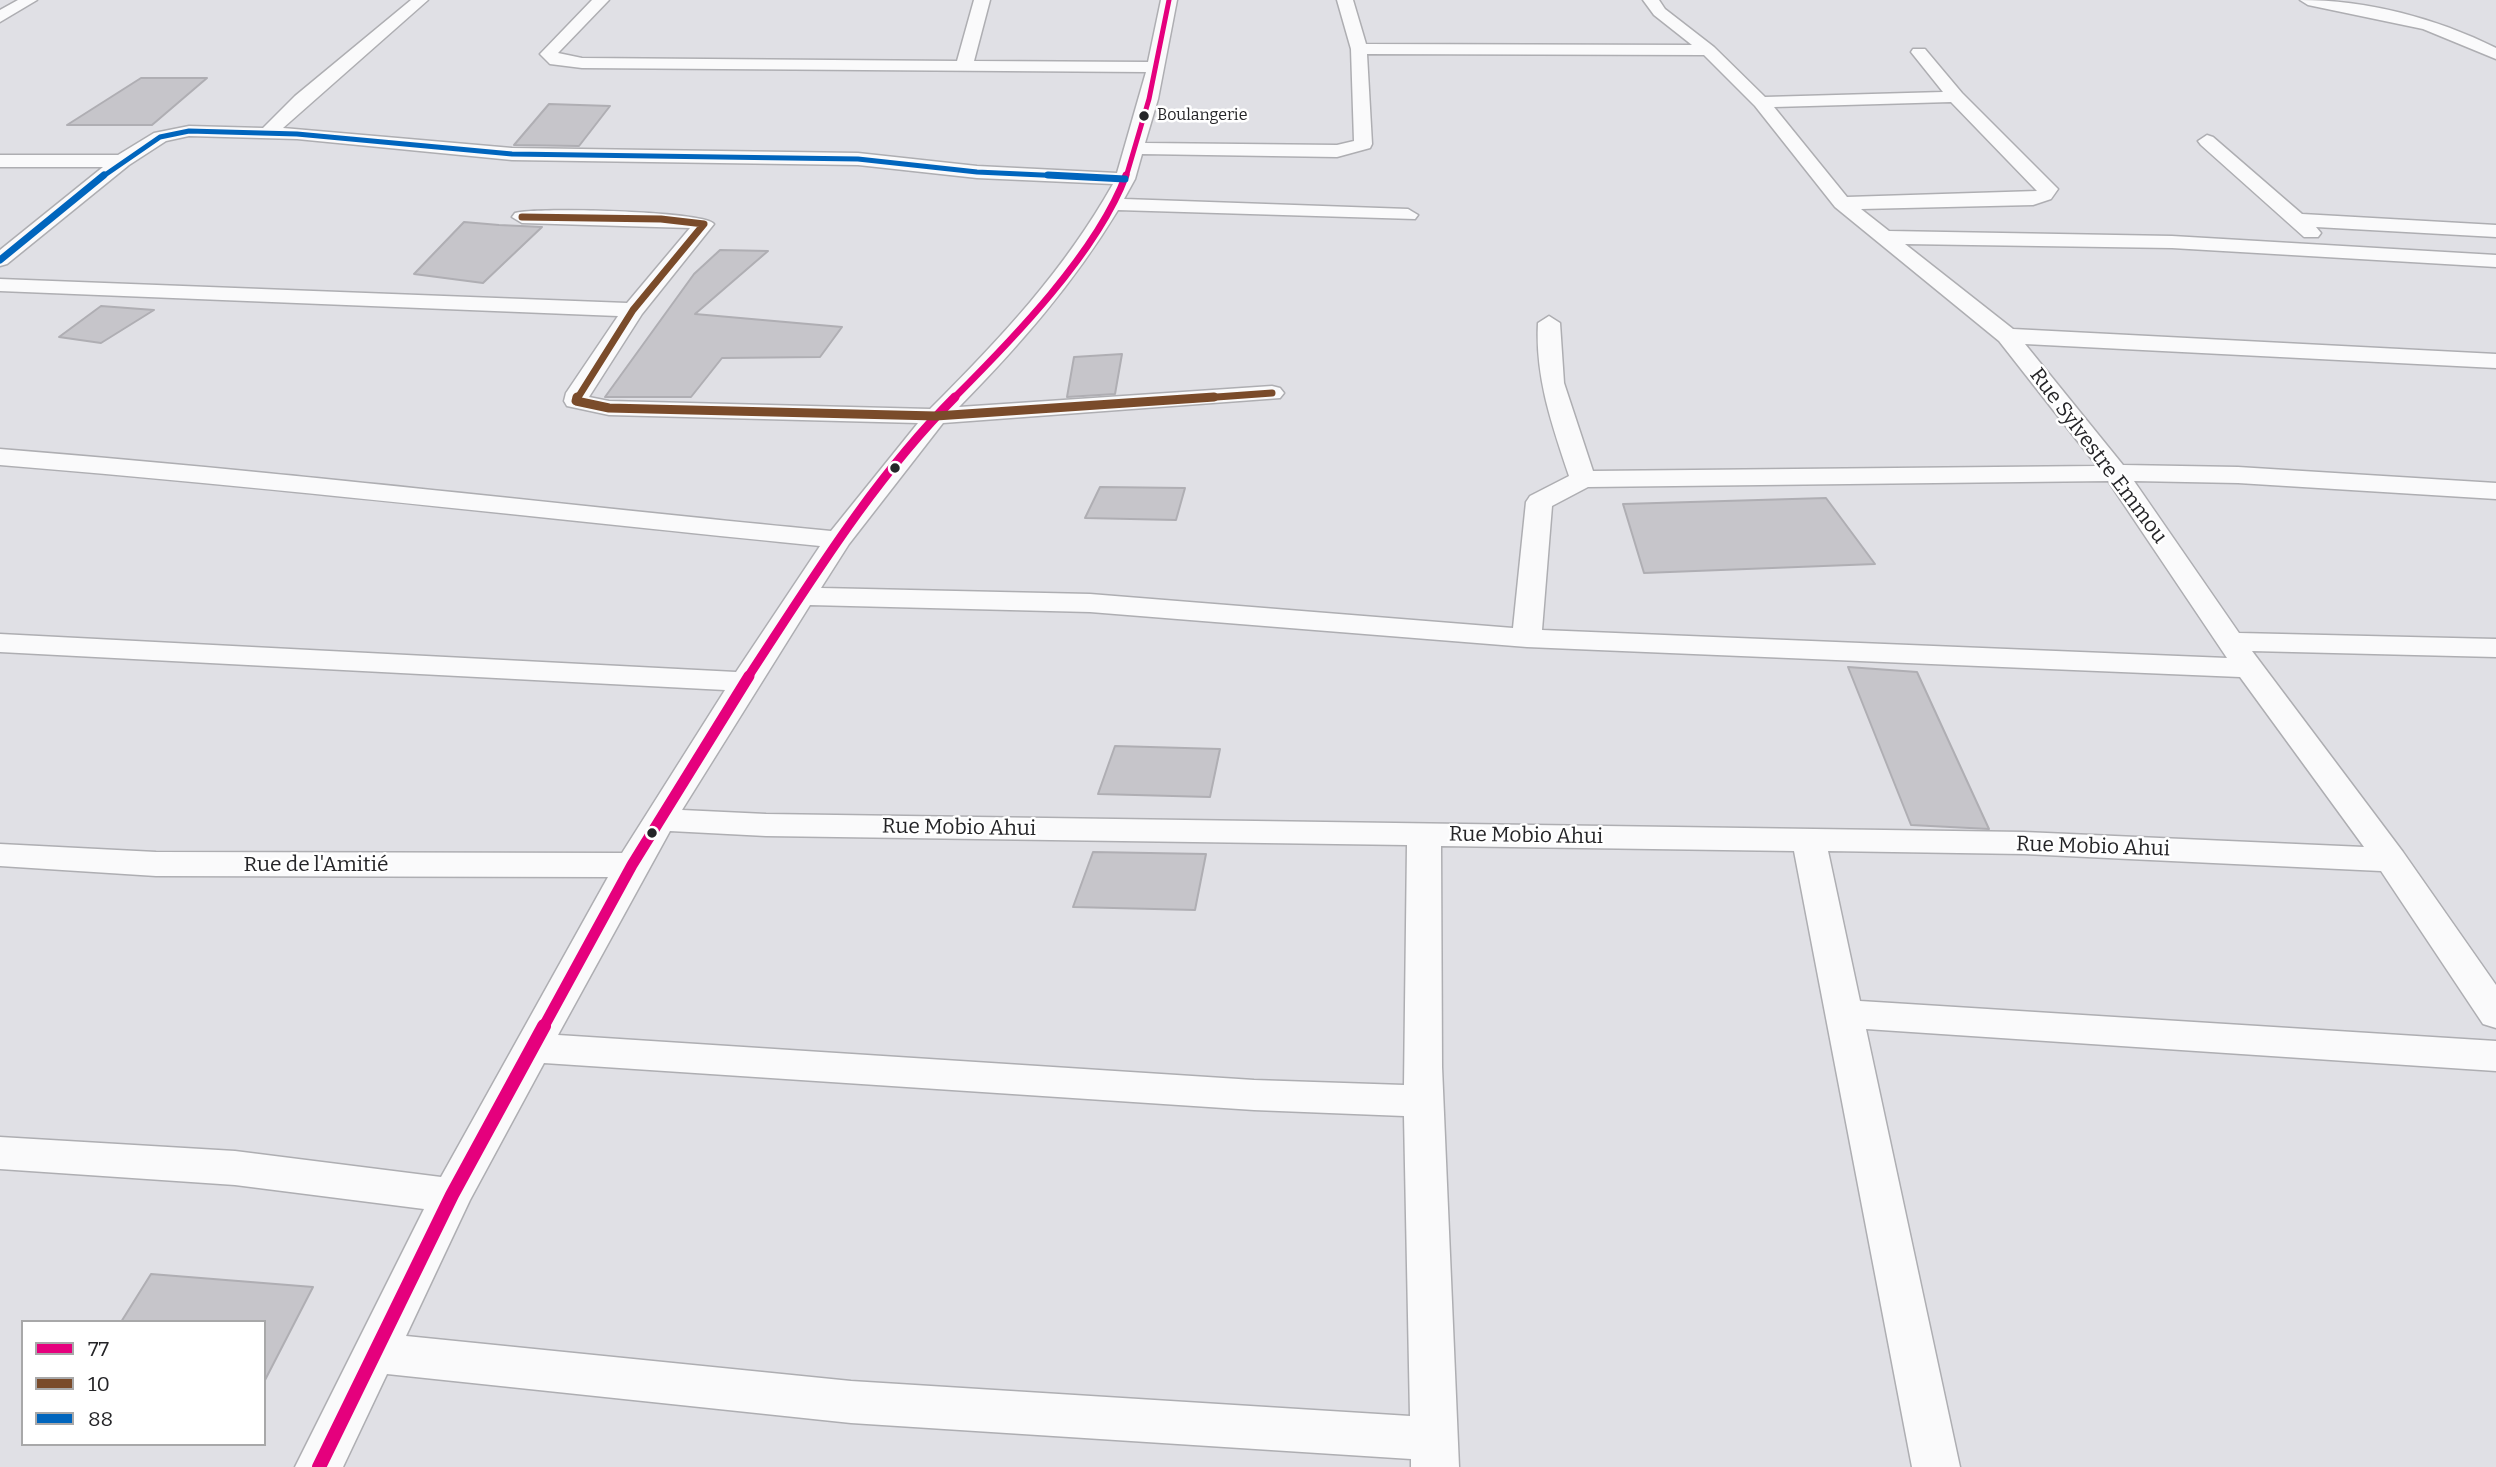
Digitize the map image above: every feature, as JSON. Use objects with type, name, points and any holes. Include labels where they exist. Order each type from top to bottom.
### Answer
[{"type":"street","points":[[0,17],[29,0]]},
{"type":"street","points":[[269,132],[301,100],[421,0]]},
{"type":"street","points":[[601,0],[548,54],[556,60],[583,63],[1155,67]]},
{"type":"street","points":[[964,66],[982,0]]},
{"type":"street","points":[[319,1467],[452,1195],[632,865],[745,682],[838,540],[936,416],[1009,344],[1040,306],[1077,260],[1112,204],[1125,179],[1149,99],[1169,0]]},
{"type":"street","points":[[1134,148],[1337,151],[1363,144],[1359,49],[1345,0]]},
{"type":"street","name":"Rue Sylvestre Emmou","points":[[1651,0],[1659,12],[1708,50],[1760,102],[1842,203],[2007,336],[2116,472],[2230,642],[2391,860],[2496,1014]]},
{"type":"street","points":[[2308,0],[2367,10],[2450,32],[2496,54]]},
{"type":"street","points":[[1359,49],[1708,50]]},
{"type":"street","points":[[1842,203],[2033,200],[2044,195],[2048,189],[2044,182],[1956,97],[1919,52]]},
{"type":"street","points":[[1760,102],[1956,97]]},
{"type":"street","points":[[0,260],[122,161],[160,137],[172,133],[269,132],[512,154],[858,159],[977,172],[1125,179]]},
{"type":"street","points":[[2207,141],[2331,251]]},
{"type":"street","points":[[0,160],[122,161]]},
{"type":"street","points":[[1112,204],[1408,215]]},
{"type":"street","points":[[522,217],[661,219],[704,224],[633,310],[578,393],[576,401],[583,405],[609,408],[936,416],[1272,393]]},
{"type":"street","points":[[2295,220],[2496,230]]},
{"type":"street","points":[[1881,237],[2172,242],[2496,261]]},
{"type":"street","points":[[0,285],[633,310]]},
{"type":"street","points":[[1549,323],[1546,349],[1554,397],[1583,479]]},
{"type":"street","points":[[2007,336],[2496,360]]},
{"type":"street","points":[[0,457],[201,472],[323,489],[838,540]]},
{"type":"street","points":[[1527,638],[1539,502],[1583,479],[2116,472],[2238,475],[2496,491]]},
{"type":"street","points":[[801,596],[1090,603],[1527,638],[2249,668]]},
{"type":"street","points":[[2230,642],[2496,648]]},
{"type":"street","points":[[0,643],[745,682]]},
{"type":"street","name":"Rue Mobio Ahui","points":[[660,820],[766,825],[2024,843],[2391,860]]},
{"type":"street","points":[[374,1353],[850,1402],[1435,1453],[1425,1101],[1424,834]]},
{"type":"street","points":[[1809,841],[1936,1467]]},
{"type":"street","name":"Rue de l'Amitié","points":[[0,855],[156,864],[632,865]]},
{"type":"street","points":[[1843,1014],[2496,1056]]},
{"type":"street","points":[[533,1048],[1254,1096],[1425,1101]]},
{"type":"street","points":[[0,1153],[222,1167],[452,1195]]},
{"type":"building","points":[[141,78],[207,78],[152,125],[67,125]]},
{"type":"building","points":[[549,104],[610,106],[579,146],[514,145]]},
{"type":"building","points":[[464,222],[542,227],[483,283],[414,274]]},
{"type":"building","points":[[720,250],[768,251],[695,314],[842,327],[820,357],[722,358],[691,397],[605,397],[694,274]]},
{"type":"building","points":[[101,306],[154,310],[101,343],[59,337]]},
{"type":"building","points":[[1122,354],[1115,394],[1067,397],[1074,357]]},
{"type":"building","points":[[1100,487],[1185,488],[1176,520],[1085,518]]},
{"type":"building","points":[[1826,498],[1875,564],[1644,573],[1623,504]]},
{"type":"building","points":[[1848,667],[1917,672],[1989,829],[1911,825]]},
{"type":"building","points":[[1115,746],[1220,749],[1210,797],[1098,794]]},
{"type":"building","points":[[1093,852],[1206,854],[1195,910],[1073,907]]},
{"type":"building","points":[[151,1274],[313,1287],[266,1378],[266,1320],[122,1320]]},
{"type":"transit line","name":"77","points":[[319,1467],[452,1195],[632,865],[745,682],[838,540],[936,416],[1008,344],[1048,296],[1077,260],[1108,210],[1125,179],[1149,99],[1169,0]]},
{"type":"transit line","name":"88","points":[[0,260],[122,161],[160,137],[189,131],[297,134],[512,154],[858,159],[977,172],[1125,179]]},
{"type":"transit line","name":"10","points":[[522,217],[661,219],[704,224],[633,310],[578,393],[576,401],[609,408],[936,416],[1272,393]]},
{"type":"place","name":"Boulangerie","points":[[1144,116]]}]
